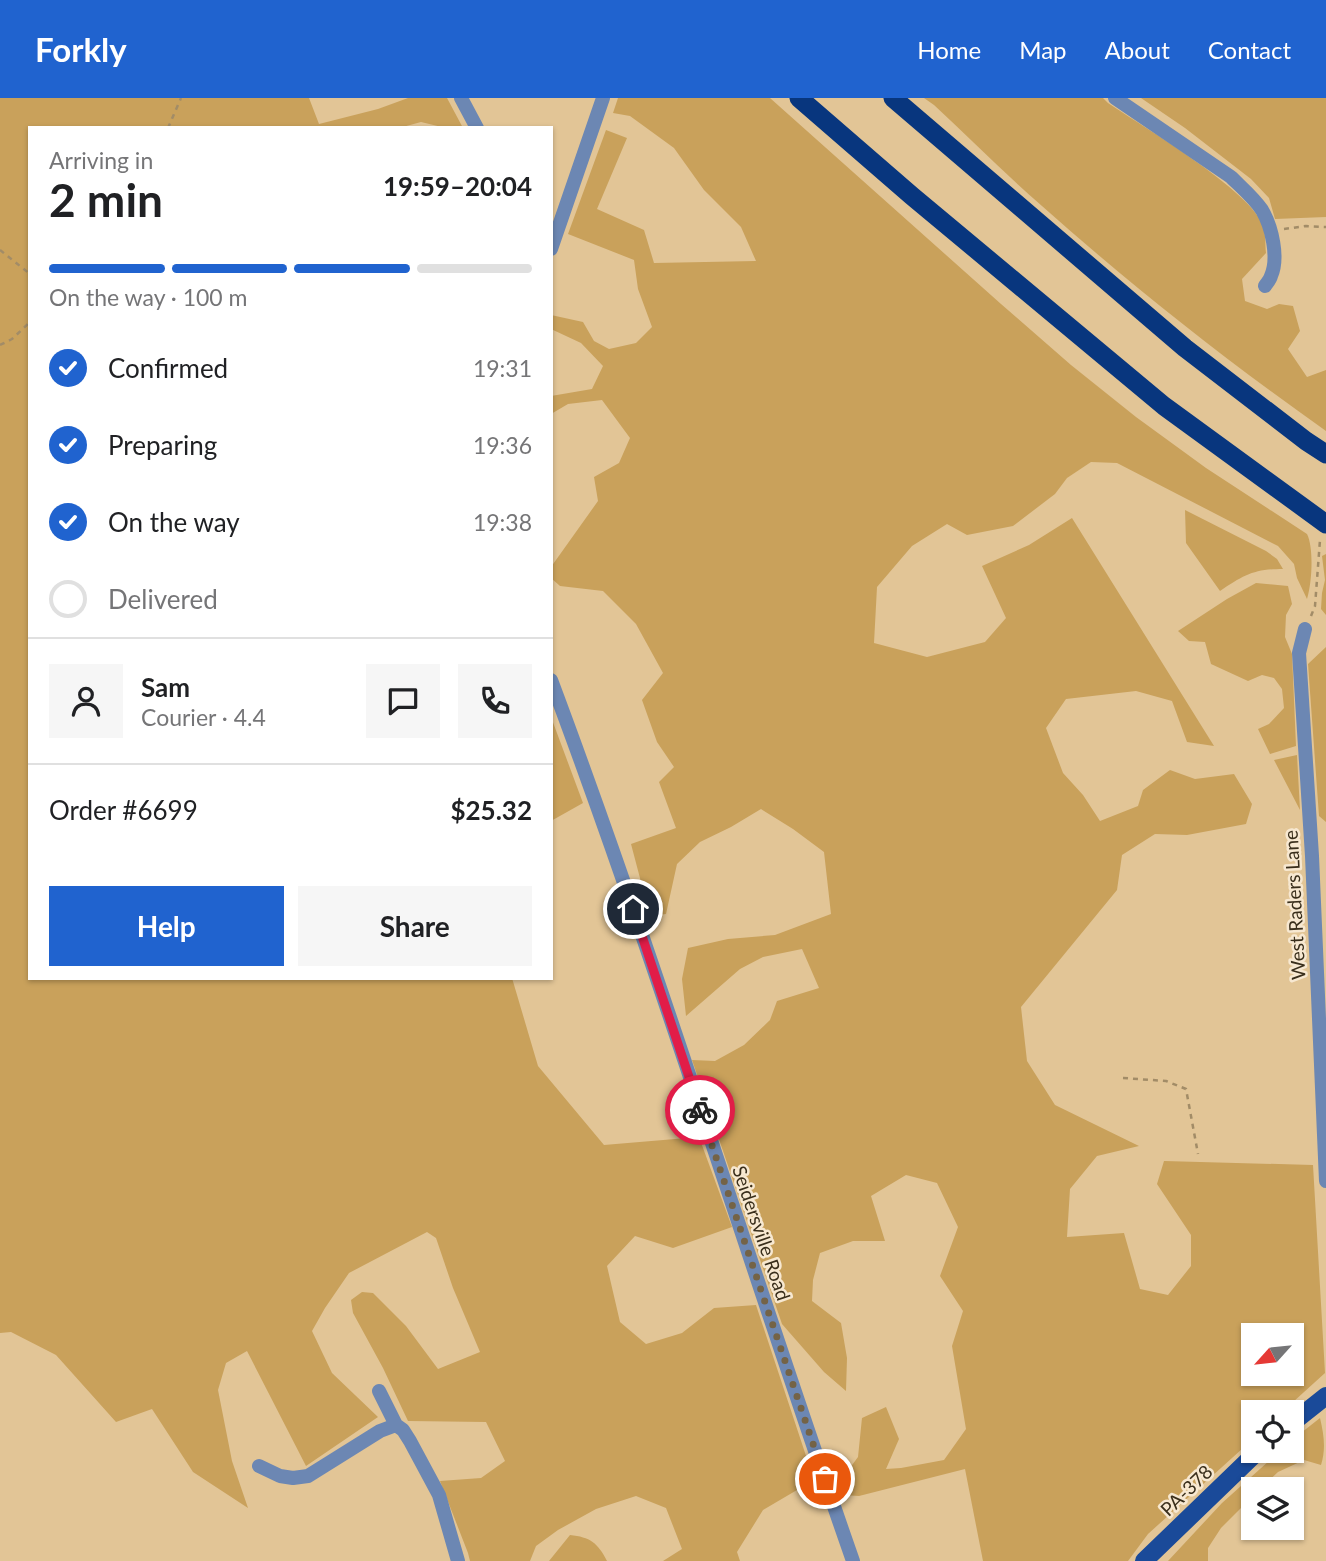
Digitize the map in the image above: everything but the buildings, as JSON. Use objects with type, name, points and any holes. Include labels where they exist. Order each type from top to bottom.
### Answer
[{"type":"highway","points":[[799,98],[1164,406],[1324,523]]},
{"type":"highway","points":[[893,98],[1185,348],[1326,454]]},
{"type":"main road","points":[[1304,1413],[1326,1396]]},
{"type":"main road","name":"PA-378","points":[[1144,1561],[1246,1463]]},
{"type":"street","points":[[461,98],[476,126]]},
{"type":"street","points":[[553,244],[603,98]]},
{"type":"street","points":[[1115,98],[1231,177],[1247,192],[1262,211],[1275,253],[1272,276],[1265,286]]},
{"type":"street","name":"West Raders Lane","points":[[1305,629],[1299,653],[1318,839],[1326,1181]]},
{"type":"street","name":"Seidersville Road","points":[[553,685],[610,838],[853,1561]]},
{"type":"street","points":[[379,1391],[396,1425],[410,1440],[439,1495],[458,1561]]},
{"type":"street","points":[[259,1466],[280,1476],[308,1476],[380,1431],[396,1425]]},
{"type":"path","points":[[169,126],[181,98]]},
{"type":"path","points":[[1270,230],[1326,226]]},
{"type":"path","points":[[0,250],[28,272]]},
{"type":"path","points":[[0,345],[12,339],[28,323]]},
{"type":"path","points":[[1305,629],[1315,606],[1324,523]]},
{"type":"path","points":[[1124,1078],[1166,1081],[1186,1089],[1198,1154]]},
{"type":"shaded area","points":[[0,98],[309,98],[319,124],[378,109],[408,98],[447,98],[462,126],[438,126],[421,122],[406,126],[28,126],[28,980],[513,980],[538,1066],[604,1145],[699,1137],[732,1227],[673,1248],[635,1236],[607,1266],[620,1322],[646,1344],[682,1333],[714,1308],[756,1305],[814,1480],[763,1510],[737,1552],[740,1561],[663,1561],[682,1549],[666,1508],[636,1496],[596,1509],[558,1530],[536,1546],[530,1561],[470,1561],[440,1481],[481,1478],[505,1461],[486,1422],[408,1421],[353,1313],[351,1300],[362,1292],[373,1293],[406,1326],[438,1369],[480,1352],[453,1288],[436,1238],[427,1232],[349,1273],[312,1331],[332,1373],[378,1417],[306,1466],[247,1351],[226,1363],[218,1390],[232,1461],[248,1508],[193,1472],[152,1409],[116,1422],[56,1355],[11,1332],[0,1333]]},
{"type":"shaded area","points":[[618,98],[770,98],[1071,365],[1206,468],[1307,534],[1309,540],[1312,566],[1307,599],[1294,564],[1278,546],[1117,463],[1091,462],[1067,478],[1055,494],[1013,526],[967,535],[947,524],[912,546],[877,587],[874,643],[927,657],[985,642],[1006,618],[982,566],[1029,545],[1072,518],[1214,746],[1187,742],[1172,701],[1136,691],[1066,699],[1046,728],[1063,773],[1083,795],[1100,821],[1138,806],[1143,790],[1170,770],[1195,779],[1234,774],[1252,804],[1246,824],[1187,835],[1155,834],[1122,855],[1117,890],[1021,1007],[1027,1061],[1055,1105],[1139,1146],[1097,1156],[1070,1189],[1067,1237],[1124,1233],[1140,1289],[1168,1295],[1191,1266],[1191,1235],[1157,1184],[1164,1161],[1313,1165],[1325,1373],[1295,1400],[1241,1400],[1241,1450],[1148,1534],[1128,1561],[983,1561],[965,1469],[859,1496],[842,1495],[841,1480],[858,1457],[862,1418],[886,1407],[899,1439],[886,1469],[944,1460],[966,1429],[952,1346],[963,1311],[940,1276],[958,1227],[937,1183],[906,1175],[871,1196],[885,1241],[853,1241],[820,1253],[813,1280],[812,1301],[841,1323],[847,1358],[846,1391],[824,1372],[782,1324],[692,1060],[715,1061],[744,1045],[770,1020],[777,1001],[819,988],[802,949],[763,957],[740,969],[686,1016],[682,979],[688,948],[728,939],[775,935],[831,914],[824,852],[761,809],[700,842],[677,864],[666,914],[650,916],[631,844],[676,828],[659,782],[674,767],[657,742],[642,700],[663,673],[636,624],[603,591],[560,586],[553,580],[553,564],[598,501],[594,477],[619,463],[630,438],[602,400],[568,404],[553,413],[553,396],[592,389],[603,366],[581,343],[553,330],[553,315],[583,322],[594,341],[609,349],[636,343],[652,327],[638,289],[634,260],[568,234],[606,130],[627,138],[597,209],[644,230],[654,263],[756,261],[741,227],[704,190],[674,148],[630,116],[613,113]]},
{"type":"shaded area","points":[[924,98],[1103,98],[1219,178],[1255,212],[1264,229],[1266,253],[1242,279],[1245,301],[1267,309],[1279,304],[1293,306],[1300,331],[1288,349],[1307,377],[1326,370],[1326,431],[1146,294],[1028,194]]},
{"type":"shaded area","points":[[1141,98],[1326,98],[1326,217],[1275,219],[1269,198],[1251,179]]},
{"type":"shaded area","points":[[1185,510],[1266,551],[1277,559],[1283,569],[1250,574],[1220,591],[1186,543]]},
{"type":"shaded area","points":[[1326,554],[1326,615],[1321,609],[1325,580],[1322,556]]},
{"type":"shaded area","points":[[1256,583],[1288,586],[1292,604],[1286,615],[1285,637],[1292,654],[1296,746],[1270,754],[1258,729],[1269,724],[1284,708],[1282,689],[1274,678],[1262,675],[1248,681],[1211,664],[1205,642],[1189,641],[1178,631]]},
{"type":"shaded area","points":[[1326,647],[1326,822],[1319,816],[1308,664]]},
{"type":"shaded area","points":[[553,722],[583,803],[553,820]]},
{"type":"shaded area","points":[[1297,755],[1300,810],[1274,760]]},
{"type":"shaded area","points":[[1320,1418],[1324,1442],[1321,1465],[1304,1460],[1304,1431]]},
{"type":"shaded area","points":[[1267,1463],[1298,1463],[1273,1477],[1251,1477]]},
{"type":"shaded area","points":[[1241,1486],[1241,1508],[1221,1528],[1208,1548],[1208,1561],[1168,1561]]},
{"type":"shaded area","points":[[570,1535],[593,1542],[607,1561],[549,1561]]},
{"type":"way so far","points":[[700,1110],[825,1479]]},
{"type":"route","points":[[633,909],[700,1110]]}]
